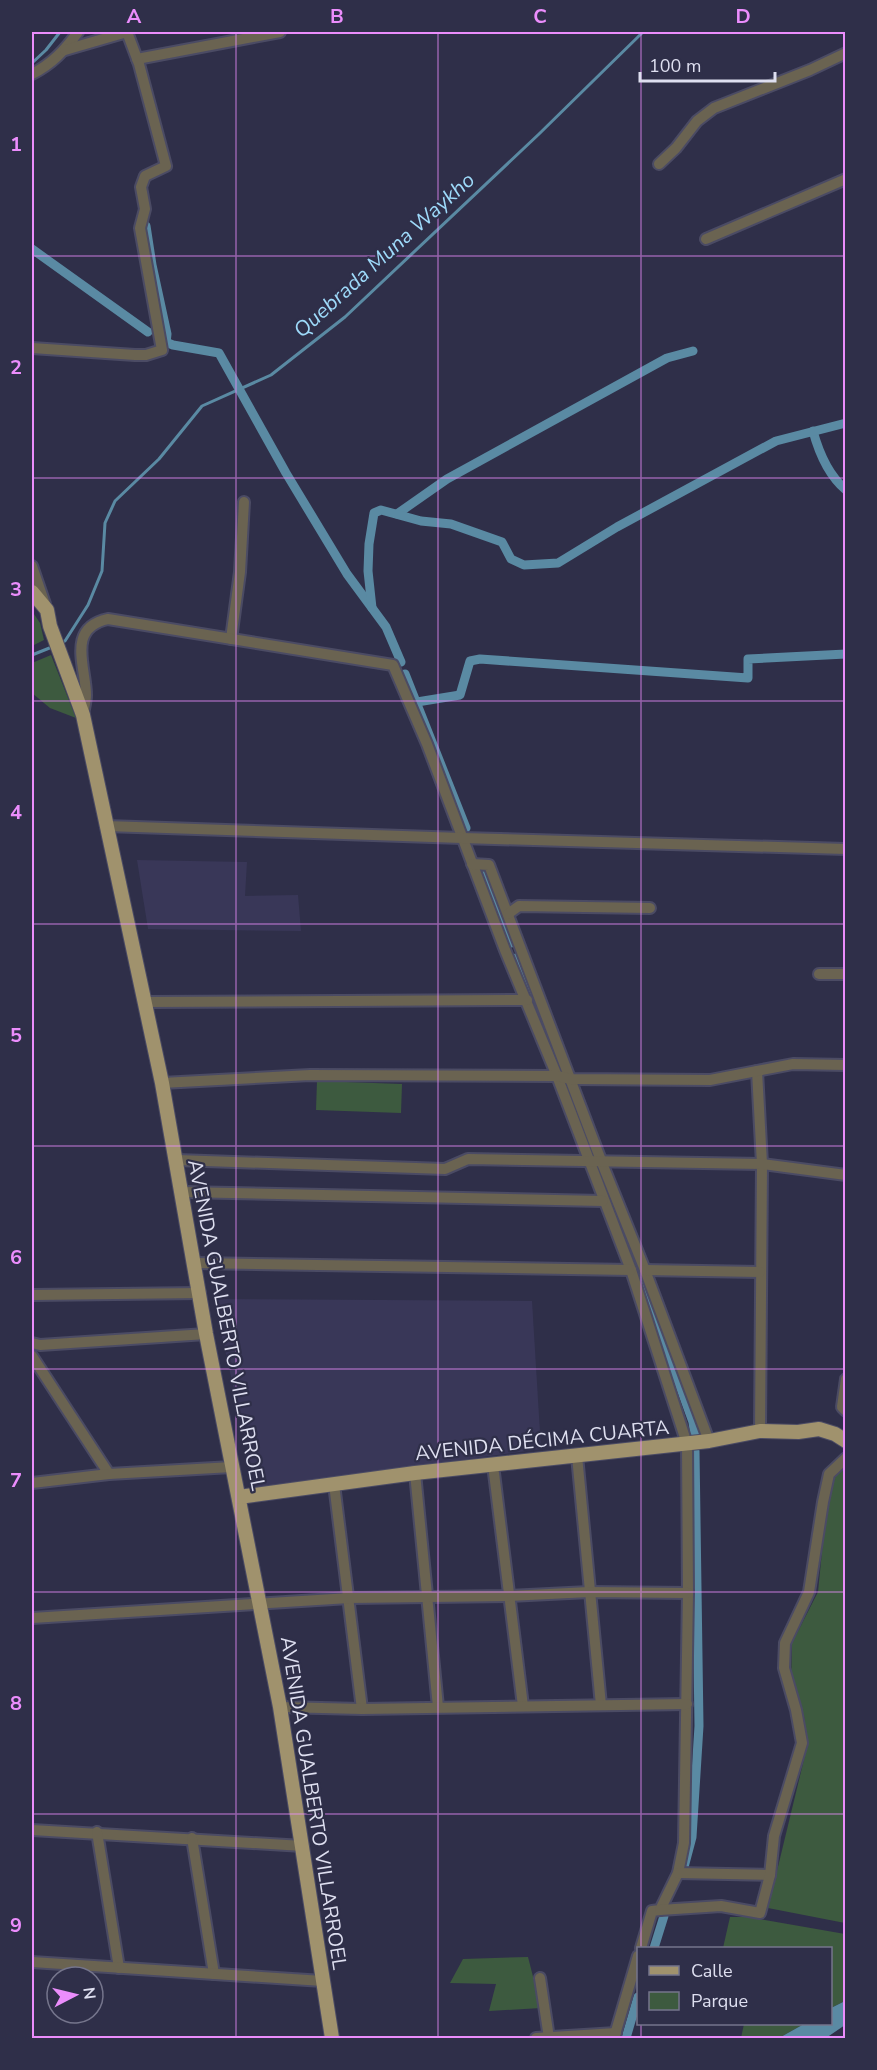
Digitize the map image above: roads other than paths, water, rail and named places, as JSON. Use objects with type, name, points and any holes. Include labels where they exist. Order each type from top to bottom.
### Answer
[{"type":"main road","points":[[32,592],[47,610]]},
{"type":"main road","name":"AVENIDA GUALBERTO VILLARROEL","points":[[47,610],[50,626],[83,714],[162,1083],[206,1334],[280,1707],[332,2038]]},
{"type":"main road","name":"AVENIDA DÉCIMA CUARTA","points":[[239,1497],[415,1473],[687,1444],[760,1431],[798,1432],[819,1429],[835,1434],[846,1441]]},
{"type":"street","points":[[32,74],[45,67],[65,50],[78,32]]},
{"type":"street","points":[[32,348],[135,355],[162,350],[140,228],[146,208],[141,187],[145,176],[166,166],[137,59],[127,32],[65,50]]},
{"type":"street","points":[[137,59],[280,32]]},
{"type":"street","points":[[659,164],[676,148],[697,121],[714,108],[810,70],[846,53]]},
{"type":"street","points":[[706,239],[846,179]]},
{"type":"street","points":[[231,639],[240,572],[244,502]]},
{"type":"street","points":[[32,566],[47,610]]},
{"type":"street","points":[[83,714],[86,696],[81,651],[84,634],[99,621],[108,619],[393,665],[427,744],[631,1270],[687,1444],[688,1593],[684,1843],[678,1873],[660,1910]]},
{"type":"street","points":[[106,826],[846,849]]},
{"type":"street","points":[[472,864],[489,865],[709,1441]]},
{"type":"street","points":[[508,914],[519,906],[650,908]]},
{"type":"street","points":[[819,974],[846,974]]},
{"type":"street","points":[[144,1002],[527,1000]]},
{"type":"street","points":[[162,1083],[310,1075],[557,1076],[571,1079],[710,1080],[793,1064],[846,1065]]},
{"type":"street","points":[[757,1071],[762,1164],[760,1431]]},
{"type":"street","points":[[177,1160],[445,1169],[468,1159],[762,1164],[846,1175]]},
{"type":"street","points":[[182,1192],[603,1201]]},
{"type":"street","points":[[195,1263],[631,1270]]},
{"type":"street","points":[[645,1270],[760,1272]]},
{"type":"street","points":[[32,1295],[200,1293]]},
{"type":"street","points":[[32,1343],[40,1345],[206,1334]]},
{"type":"street","points":[[32,1356],[109,1474]]},
{"type":"street","points":[[846,1379],[842,1407],[846,1412]]},
{"type":"street","points":[[577,1456],[602,1705]]},
{"type":"street","points":[[641,1947],[652,1911],[721,1906],[760,1913],[770,1875],[774,1836],[802,1743],[796,1710],[784,1668],[785,1642],[809,1592],[829,1474],[846,1458]]},
{"type":"street","points":[[493,1465],[523,1706]]},
{"type":"street","points":[[32,1483],[109,1474],[232,1467]]},
{"type":"street","points":[[415,1473],[438,1707]]},
{"type":"street","points":[[334,1484],[362,1708]]},
{"type":"street","points":[[32,1618],[349,1598],[509,1596],[589,1592],[688,1593]]},
{"type":"street","points":[[280,1707],[687,1704]]},
{"type":"street","points":[[32,1830],[303,1845]]},
{"type":"street","points":[[96,1832],[119,1968]]},
{"type":"street","points":[[192,1838],[214,1974]]},
{"type":"street","points":[[678,1873],[770,1875]]},
{"type":"street","points":[[32,1962],[323,1980]]},
{"type":"street","points":[[536,2038],[615,2036],[637,1963]]},
{"type":"street","points":[[540,1978],[549,2038]]},
{"type":"water","points":[[845,2001],[845,2025],[826,2038],[779,2038],[802,2025],[832,2025],[832,2008]]},
{"type":"waterway","points":[[32,63],[60,32]]},
{"type":"waterway","name":"Quebrada Muna Waykho","points":[[61,643],[65,641],[88,605],[102,571],[105,523],[115,501],[159,459],[202,406],[271,375],[345,317],[539,134],[643,32]]},
{"type":"waterway","points":[[146,226],[167,334],[166,343]]},
{"type":"waterway","points":[[32,249],[148,332]]},
{"type":"waterway","points":[[163,341],[173,345],[219,353],[286,473],[347,574],[386,627],[401,662]]},
{"type":"waterway","points":[[397,514],[447,479],[667,358],[693,351]]},
{"type":"waterway","points":[[372,608],[368,571],[369,544],[374,513],[381,510],[421,521],[451,524],[502,542],[511,559],[524,565],[558,563],[617,527],[776,441],[846,423]]},
{"type":"waterway","points":[[813,431],[825,463],[834,478],[846,490]]},
{"type":"waterway","name":"Quebrada Muna Waykho","points":[[32,655],[52,647]]},
{"type":"waterway","points":[[417,702],[460,695],[470,661],[480,659],[748,678],[748,659],[846,654]]},
{"type":"waterway","points":[[405,674],[466,828]]},
{"type":"waterway","points":[[483,872],[511,943]]},
{"type":"waterway","points":[[516,958],[551,1043]]},
{"type":"waterway","points":[[624,1232],[693,1422],[695,1436]]},
{"type":"waterway","points":[[684,1867],[692,1837],[699,1726],[695,1451]]},
{"type":"waterway","points":[[654,1947],[664,1916]]},
{"type":"waterway","points":[[626,2038],[637,2000]]}]
